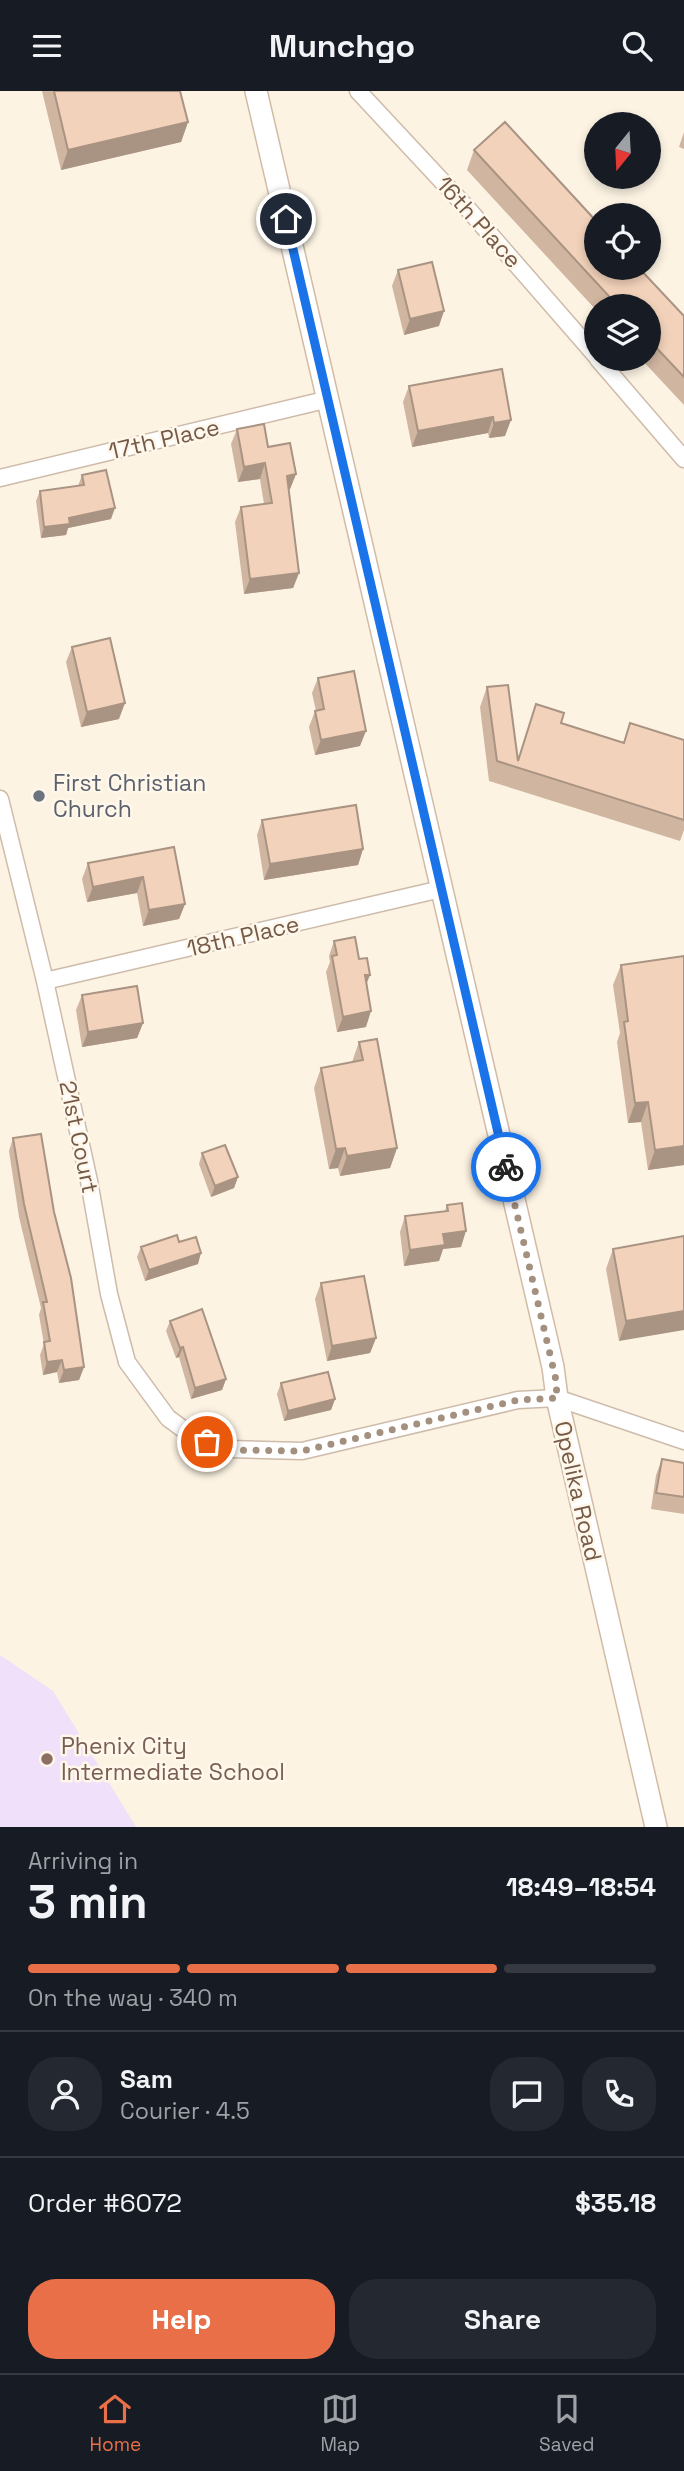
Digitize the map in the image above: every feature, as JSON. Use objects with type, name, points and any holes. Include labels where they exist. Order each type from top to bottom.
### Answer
[{"type":"main road","name":"Opelika Road","points":[[256,91],[556,1380],[557,1398],[656,1827]]},
{"type":"street","name":"16th Place","points":[[358,91],[468,209],[584,342]]},
{"type":"street","name":"16th Place","points":[[609,371],[684,459]]},
{"type":"street","name":"17th Place","points":[[0,478],[329,399]]},
{"type":"street","name":"21st Court","points":[[0,799],[45,981],[89,1181],[108,1294],[127,1362],[168,1418],[187,1432],[231,1450],[302,1451],[518,1400],[557,1398]]},
{"type":"street","name":"18th Place","points":[[45,981],[441,889]]},
{"type":"street","points":[[557,1398],[684,1441]]},
{"type":"shaded area","name":"Phenix City Intermediate School","points":[[0,1655],[53,1691],[136,1827],[0,1827]]},
{"type":"building","points":[[54,91],[180,91],[188,122],[68,150]]},
{"type":"building","points":[[505,122],[584,208],[584,269],[474,150]]},
{"type":"building","points":[[432,262],[444,311],[410,319],[398,270]]},
{"type":"building","points":[[594,280],[650,280],[684,316],[684,377],[661,353],[661,294],[607,294]]},
{"type":"building","points":[[502,369],[511,420],[494,423],[493,417],[418,431],[409,386]]},
{"type":"building","points":[[264,424],[268,447],[290,443],[296,474],[287,476],[299,573],[250,579],[241,507],[272,503],[265,463],[244,467],[237,429]]},
{"type":"building","points":[[106,470],[115,508],[69,518],[70,524],[44,527],[40,491],[84,485],[82,475]]},
{"type":"building","points":[[110,638],[125,703],[87,712],[72,647]]},
{"type":"building","points":[[354,671],[366,731],[321,740],[315,711],[324,709],[318,678]]},
{"type":"building","points":[[508,685],[518,761],[536,704],[564,713],[561,723],[624,743],[630,723],[684,740],[684,820],[497,761],[487,687]]},
{"type":"building","points":[[356,805],[363,849],[270,864],[262,820]]},
{"type":"building","points":[[174,847],[185,904],[149,910],[143,877],[93,887],[88,863]]},
{"type":"building","points":[[355,937],[359,959],[367,958],[370,975],[365,975],[371,1011],[343,1017],[332,956],[337,955],[334,941]]},
{"type":"building","points":[[684,956],[684,1146],[655,1150],[648,1102],[635,1103],[624,1022],[628,1021],[621,965]]},
{"type":"building","points":[[137,986],[143,1023],[88,1032],[82,995]]},
{"type":"building","points":[[377,1039],[397,1148],[347,1156],[345,1148],[336,1149],[321,1068],[363,1060],[359,1042]]},
{"type":"building","points":[[41,1134],[54,1212],[71,1278],[84,1367],[64,1370],[62,1360],[47,1362],[44,1342],[50,1341],[43,1302],[47,1302],[24,1204],[13,1138]]},
{"type":"building","points":[[225,1145],[238,1177],[215,1186],[202,1153]]},
{"type":"building","points":[[462,1203],[466,1231],[443,1234],[445,1245],[410,1250],[405,1216],[448,1211],[447,1205]]},
{"type":"building","points":[[177,1235],[179,1242],[196,1237],[201,1253],[149,1270],[141,1247]]},
{"type":"building","points":[[684,1236],[684,1311],[626,1321],[613,1249]]},
{"type":"building","points":[[364,1276],[376,1338],[332,1346],[321,1283]]},
{"type":"building","points":[[202,1309],[226,1379],[195,1388],[183,1347],[180,1348],[170,1321]]},
{"type":"building","points":[[328,1372],[335,1399],[288,1411],[281,1383]]},
{"type":"building","points":[[662,1459],[684,1463],[684,1497],[656,1493]]},
{"type":"way so far","points":[[207,1442],[231,1450],[302,1451],[518,1400],[557,1398],[556,1380],[506,1167]]},
{"type":"place","name":"First Christian Church","points":[[39,796]]},
{"type":"place","name":"Phenix City Intermediate School","points":[[47,1759]]},
{"type":"route","points":[[286,219],[506,1167]]}]
